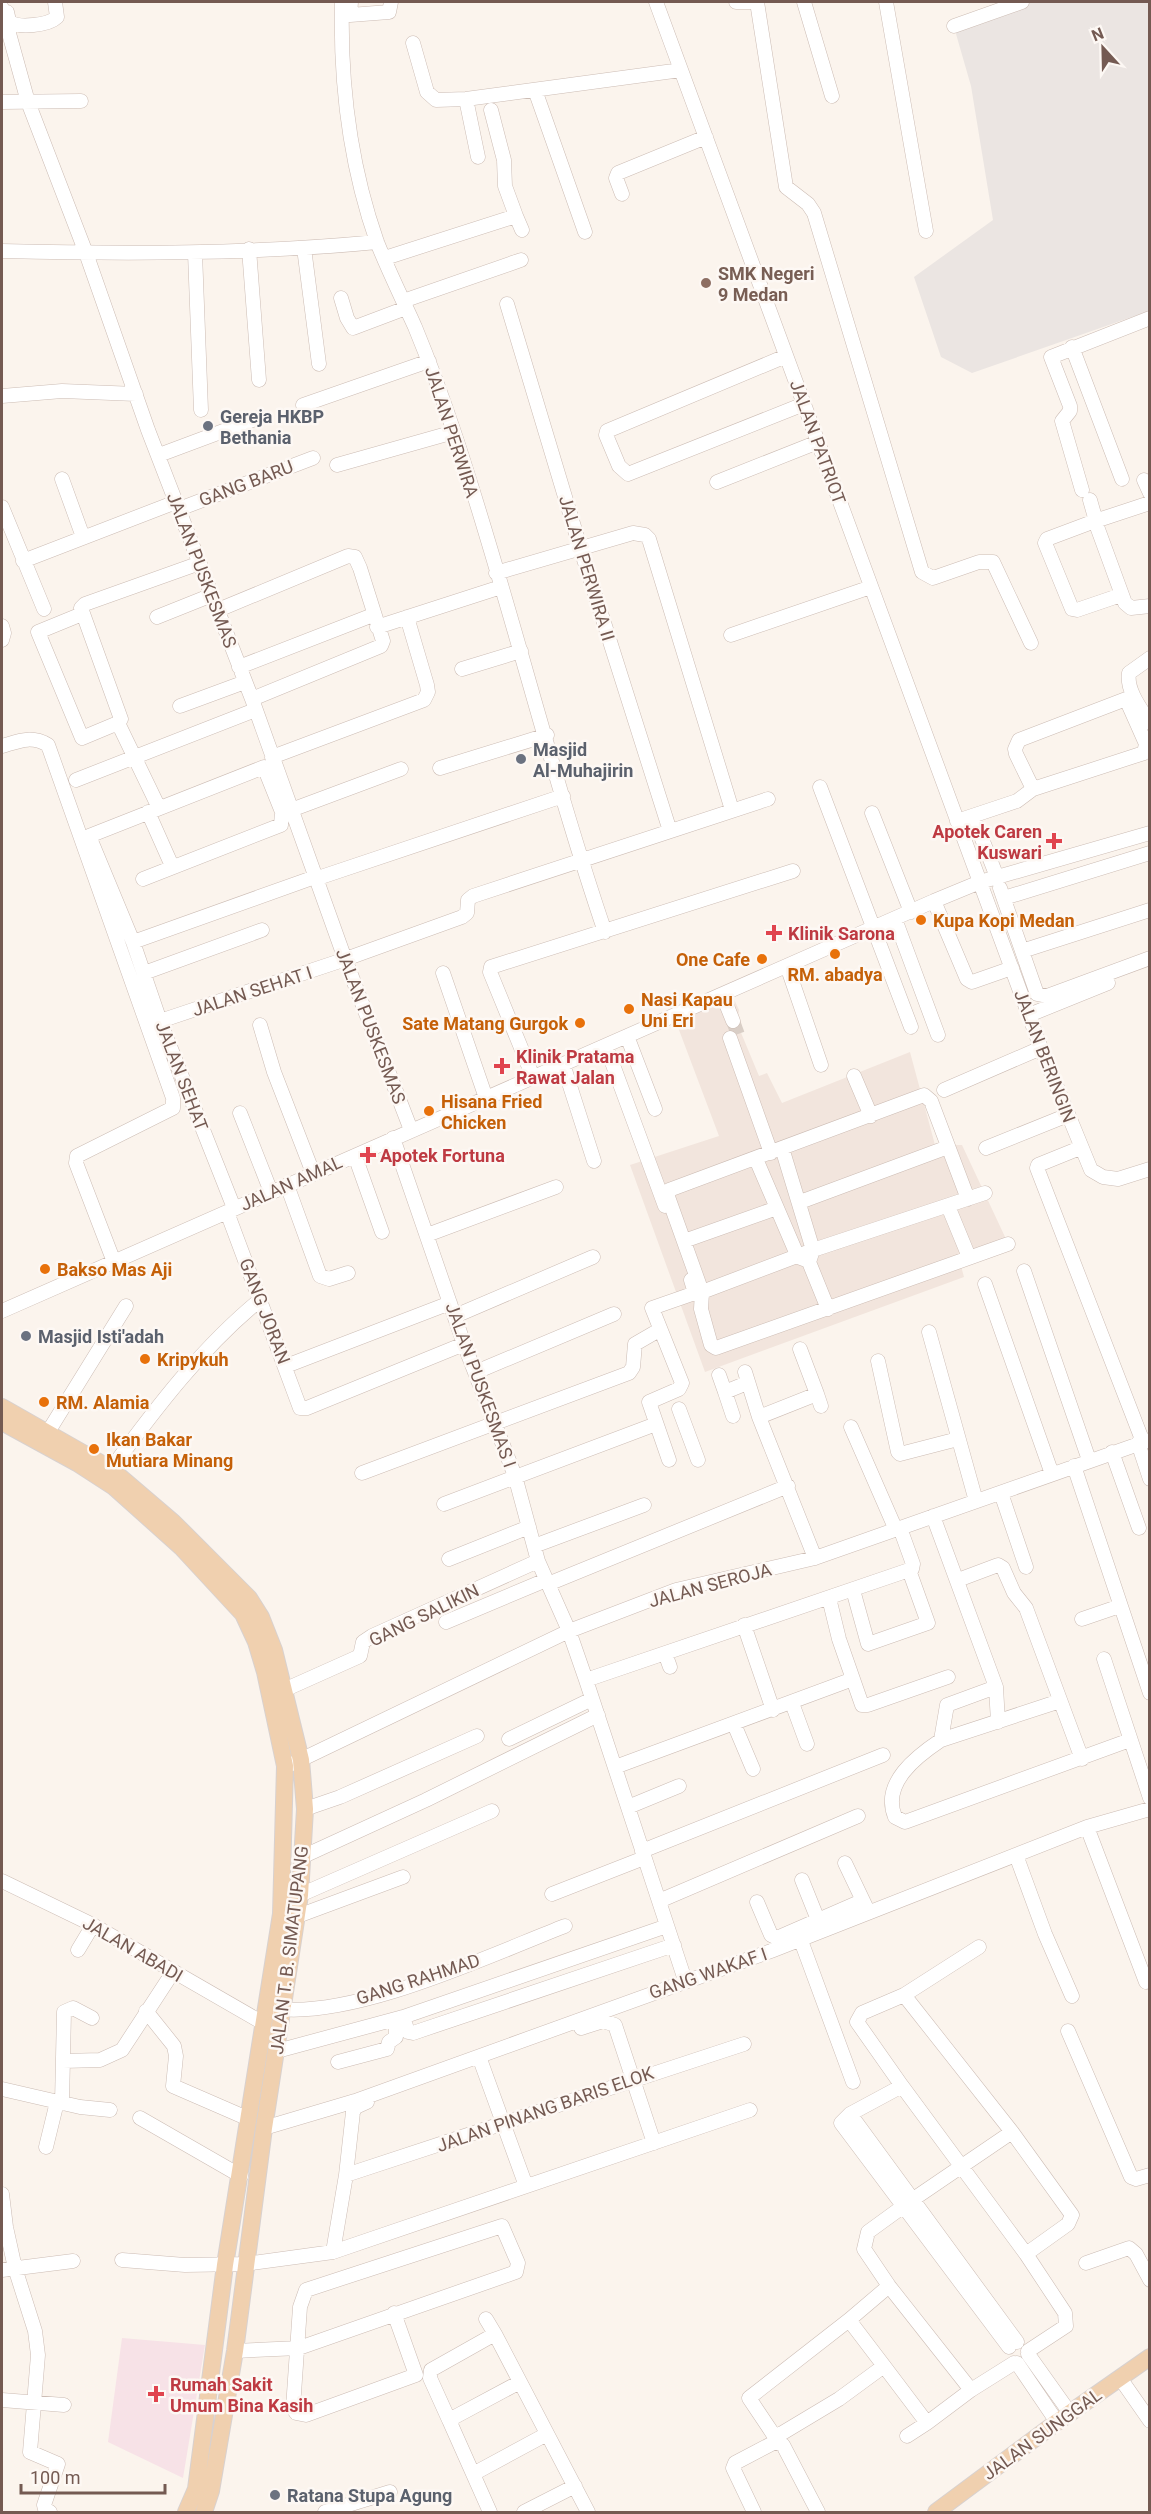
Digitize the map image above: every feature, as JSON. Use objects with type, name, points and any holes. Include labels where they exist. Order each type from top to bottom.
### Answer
[{"type":"main road","name":"JALAN T. B. SIMATUPANG","points":[[2,1407],[111,1469],[185,1543],[243,1614],[256,1642],[305,1809],[300,1895],[269,2013],[277,2051],[245,2264],[236,2351],[212,2491],[204,2512]]},
{"type":"main road","name":"JALAN T. B. SIMATUPANG","points":[[2,1422],[77,1463],[114,1487],[185,1543],[249,1598],[261,1617],[284,1690],[293,1763],[281,1914],[269,2013],[225,2265],[196,2489],[186,2512]]},
{"type":"main road","name":"JALAN SUNGGAL","points":[[936,2512],[1063,2417],[1149,2357]]},
{"type":"street","points":[[6,2],[9,21],[15,25],[53,21],[57,16],[55,2]]},
{"type":"street","points":[[346,8],[389,12],[391,2]]},
{"type":"street","name":"JALAN PATRIOT","points":[[656,2],[980,882]]},
{"type":"street","points":[[736,2],[759,2],[786,187],[808,204],[814,213],[922,572],[933,578],[979,562],[993,562],[1031,643]]},
{"type":"street","points":[[804,2],[832,96]]},
{"type":"street","points":[[886,2],[926,231]]},
{"type":"street","points":[[954,26],[1022,2]]},
{"type":"street","name":"JALAN PUSKESMAS","points":[[2,8],[28,102],[87,253],[136,394],[245,682],[270,762],[291,810],[411,1130]]},
{"type":"street","name":"JALAN PERWIRA","points":[[346,8],[342,69],[350,136],[377,242],[429,361],[454,432],[547,735],[581,861],[605,932]]},
{"type":"street","points":[[413,43],[429,95],[436,100],[466,99],[681,70]]},
{"type":"street","points":[[535,90],[585,232]]},
{"type":"street","points":[[466,99],[478,157]]},
{"type":"street","points":[[2,102],[81,101]]},
{"type":"street","points":[[491,110],[504,160],[505,186],[522,230]]},
{"type":"street","points":[[622,194],[616,178],[618,173],[706,137]]},
{"type":"street","points":[[385,258],[516,216]]},
{"type":"street","points":[[2,251],[195,253],[377,242]]},
{"type":"street","points":[[304,248],[318,364]]},
{"type":"street","points":[[249,249],[259,380]]},
{"type":"street","points":[[195,253],[201,410]]},
{"type":"street","points":[[341,298],[346,318],[353,327],[521,260]]},
{"type":"street","name":"JALAN PERWIRA II","points":[[507,304],[581,550],[670,831]]},
{"type":"street","points":[[1149,318],[1072,347],[1053,356],[1050,360],[1071,411],[1062,421],[1121,595],[1131,608],[1149,606]]},
{"type":"street","points":[[1072,347],[1122,479]]},
{"type":"street","points":[[786,356],[607,431],[606,435],[619,466],[628,474],[804,404]]},
{"type":"street","points":[[303,405],[429,361]]},
{"type":"street","points":[[2,396],[62,390],[136,394]]},
{"type":"street","points":[[159,455],[258,418]]},
{"type":"street","points":[[337,465],[454,432]]},
{"type":"street","points":[[717,482],[818,442]]},
{"type":"street","name":"GANG BARU","points":[[23,561],[83,537],[313,458]]},
{"type":"street","points":[[62,479],[83,537]]},
{"type":"street","points":[[1144,480],[1149,493]]},
{"type":"street","points":[[1121,595],[1077,610],[1072,609],[1045,543],[1047,539],[1149,503]]},
{"type":"street","points":[[2,507],[44,609]]},
{"type":"street","points":[[496,573],[633,533],[645,535],[649,539],[732,810]]},
{"type":"street","points":[[76,780],[135,757],[380,648],[383,641],[355,557],[348,556],[218,609]]},
{"type":"street","points":[[172,866],[135,757],[118,723],[120,716],[82,614],[85,604],[200,563]]},
{"type":"street","points":[[731,635],[871,586]]},
{"type":"street","points":[[239,667],[375,621],[408,617],[501,588]]},
{"type":"street","points":[[157,617],[212,595]]},
{"type":"street","points":[[82,614],[40,629],[38,635],[80,736],[88,736],[118,723]]},
{"type":"street","points":[[153,810],[424,700],[428,692],[427,685],[408,617]]},
{"type":"street","points":[[2,626],[4,633],[2,640]]},
{"type":"street","points":[[462,669],[521,651]]},
{"type":"street","points":[[1148,716],[1133,693],[1128,675],[1149,658]]},
{"type":"street","points":[[180,706],[245,682]]},
{"type":"street","points":[[957,821],[1022,798],[1033,789],[1144,753],[1146,744],[1126,699],[1018,740],[1015,748],[1016,754],[1033,789]]},
{"type":"street","points":[[440,768],[547,735]]},
{"type":"street","points":[[2,746],[28,738],[38,739],[48,745],[173,1098],[173,1108],[77,1156],[76,1162],[114,1262]]},
{"type":"street","points":[[143,879],[281,825],[282,812],[270,762]]},
{"type":"street","points":[[291,810],[401,769]]},
{"type":"street","points":[[820,787],[911,1027]]},
{"type":"street","points":[[133,942],[315,878],[563,796]]},
{"type":"street","name":"JALAN SEHAT I","points":[[160,1021],[462,917],[467,913],[468,900],[473,896],[768,799]]},
{"type":"street","name":"JALAN SEHAT","points":[[153,810],[89,836],[133,942],[230,1210]]},
{"type":"street","points":[[872,813],[911,912]]},
{"type":"street","points":[[972,816],[1000,887],[1037,994],[1044,997],[1149,958]]},
{"type":"street","name":"JALAN AMAL","points":[[2,1311],[934,901],[980,882],[1000,887],[1149,833]]},
{"type":"street","points":[[1000,887],[1149,853]]},
{"type":"street","points":[[533,1077],[490,968],[794,871]]},
{"type":"street","name":"JALAN BERINGIN","points":[[980,882],[1041,1047],[1088,1165],[1103,1177],[1118,1179],[1149,1169]]},
{"type":"street","points":[[934,901],[967,980],[972,982],[1012,968]]},
{"type":"street","points":[[1022,951],[1149,910]]},
{"type":"street","points":[[895,919],[938,1035]]},
{"type":"street","points":[[144,973],[262,930]]},
{"type":"street","points":[[787,966],[821,1065]]},
{"type":"street","points":[[1029,1015],[1149,966]]},
{"type":"street","points":[[442,973],[486,1098]]},
{"type":"street","points":[[719,997],[729,1023]]},
{"type":"street","points":[[260,1025],[274,1072],[313,1173]]},
{"type":"street","points":[[627,1036],[655,1109]]},
{"type":"street","points":[[734,1036],[777,1150],[800,1202],[807,1256]]},
{"type":"street","points":[[606,1046],[695,1292],[652,1308],[682,1385],[650,1400],[656,1424],[667,1454],[690,1438]]},
{"type":"street","points":[[944,1090],[1041,1047]]},
{"type":"street","points":[[564,1064],[594,1161]]},
{"type":"street","points":[[854,1076],[871,1116]]},
{"type":"street","points":[[968,1199],[931,1101],[924,1095],[668,1191],[702,1292],[701,1309],[711,1345],[716,1347],[1008,1244]]},
{"type":"street","points":[[240,1113],[271,1192]]},
{"type":"street","points":[[986,1148],[1068,1115]]},
{"type":"street","name":"JALAN PUSKESMAS I","points":[[393,1138],[464,1344],[515,1476],[538,1561],[569,1631],[586,1680],[685,1980]]},
{"type":"street","points":[[800,1202],[948,1147]]},
{"type":"street","points":[[1080,1148],[1038,1165],[1037,1168],[1144,1442],[1149,1479]]},
{"type":"street","points":[[355,1156],[382,1232]]},
{"type":"street","points":[[756,1159],[777,1208],[807,1256],[828,1309]]},
{"type":"street","points":[[287,1185],[320,1276],[329,1279],[348,1273]]},
{"type":"street","points":[[427,1235],[556,1187]]},
{"type":"street","points":[[702,1292],[985,1193]]},
{"type":"street","points":[[948,1206],[969,1257]]},
{"type":"street","points":[[684,1241],[777,1208]]},
{"type":"street","name":"GANG JORAN","points":[[230,1210],[298,1405],[302,1409],[464,1344]]},
{"type":"street","points":[[286,1366],[453,1310],[593,1257]]},
{"type":"street","points":[[1024,1270],[1089,1460]]},
{"type":"street","points":[[985,1284],[1052,1474]]},
{"type":"street","points":[[111,1469],[151,1415],[205,1350],[261,1299]]},
{"type":"street","points":[[48,1432],[126,1306]]},
{"type":"street","points":[[476,1372],[614,1314]]},
{"type":"street","points":[[928,1332],[976,1501]]},
{"type":"street","points":[[362,1473],[629,1373],[633,1367],[635,1344],[654,1333]]},
{"type":"street","points":[[759,1417],[819,1400],[800,1349]]},
{"type":"street","points":[[878,1361],[900,1454],[958,1438]]},
{"type":"street","points":[[719,1375],[733,1416]]},
{"type":"street","points":[[725,1392],[746,1377],[759,1417],[815,1558]]},
{"type":"street","points":[[679,1409],[698,1460]]},
{"type":"street","points":[[444,1504],[656,1424]]},
{"type":"street","points":[[586,1680],[909,1570],[913,1565],[851,1427]]},
{"type":"street","name":"JALAN SEROJA","points":[[293,1763],[569,1631],[676,1590],[815,1558],[1144,1442]]},
{"type":"street","points":[[1112,1452],[1139,1528]]},
{"type":"street","points":[[1074,1466],[1149,1693]]},
{"type":"street","points":[[446,1622],[788,1486]]},
{"type":"street","points":[[1001,1493],[1026,1567]]},
{"type":"street","points":[[534,1546],[644,1505]]},
{"type":"street","points":[[933,1516],[996,1687],[998,1722]]},
{"type":"street","points":[[448,1559],[529,1527]]},
{"type":"street","name":"GANG SALIKIN","points":[[284,1690],[360,1656],[363,1642],[372,1636],[538,1561]]},
{"type":"street","points":[[958,1580],[998,1565],[1002,1566],[1014,1593],[1026,1608],[1082,1759]]},
{"type":"street","points":[[853,1590],[868,1644],[880,1641],[929,1621],[909,1570]]},
{"type":"street","points":[[829,1598],[853,1679],[861,1702],[866,1706],[948,1677]]},
{"type":"street","points":[[1082,1619],[1120,1606]]},
{"type":"street","points":[[744,1625],[773,1710]]},
{"type":"street","points":[[665,1653],[670,1667]]},
{"type":"street","points":[[1104,1659],[1149,1798]]},
{"type":"street","points":[[615,1767],[853,1679]]},
{"type":"street","points":[[941,1740],[947,1705],[996,1687]]},
{"type":"street","points":[[509,1739],[592,1699]]},
{"type":"street","points":[[1060,1701],[941,1740],[920,1754],[897,1782],[892,1809],[901,1822],[1130,1740]]},
{"type":"street","points":[[792,1703],[807,1744]]},
{"type":"street","points":[[304,1856],[426,1800],[598,1716]]},
{"type":"street","points":[[734,1724],[753,1769]]},
{"type":"street","points":[[305,1809],[340,1797],[477,1736]]},
{"type":"street","points":[[552,1894],[883,1755]]},
{"type":"street","points":[[628,1807],[680,1786]]},
{"type":"street","name":"GANG WAKAF I","points":[[264,2128],[355,2102],[685,1980],[771,1951],[865,1906],[1016,1855],[1087,1827],[1149,1809]]},
{"type":"street","points":[[300,1895],[492,1812]]},
{"type":"street","points":[[659,1901],[858,1816]]},
{"type":"street","points":[[1087,1827],[1146,1982]]},
{"type":"street","points":[[1016,1855],[1045,1934],[1072,1996]]},
{"type":"street","points":[[757,1902],[774,1938],[818,1920],[865,1906],[845,1863]]},
{"type":"street","points":[[296,1917],[403,1877]]},
{"type":"street","points":[[801,1880],[818,1920]]},
{"type":"street","name":"JALAN ABADI","points":[[2,1881],[93,1925],[173,1972],[269,2013]]},
{"type":"street","points":[[78,1950],[93,1925]]},
{"type":"street","name":"GANG RAHMAD","points":[[269,2013],[338,2005],[402,1989],[565,1926]]},
{"type":"street","points":[[277,2051],[399,2018],[667,1926]]},
{"type":"street","points":[[800,1938],[853,2082]]},
{"type":"street","points":[[399,2018],[408,2032],[413,2033],[674,1945]]},
{"type":"street","points":[[980,1947],[904,1995],[862,2013],[857,2022],[960,2168],[1026,2254],[1065,2313],[1066,2326],[1007,2356],[1063,2417]]},
{"type":"street","points":[[63,2061],[100,2060],[114,2056],[128,2044],[146,2011],[173,1972]]},
{"type":"street","points":[[904,1995],[1012,2132],[1072,2215],[1068,2224],[1026,2254]]},
{"type":"street","points":[[46,2147],[59,2102],[64,2012],[73,2008],[92,2018]]},
{"type":"street","points":[[146,2011],[174,2046],[173,2086],[249,2119]]},
{"type":"street","points":[[338,2062],[387,2049],[389,2042],[396,2037],[399,2018]]},
{"type":"street","points":[[333,2252],[346,2175],[353,2112],[359,2105],[481,2062],[608,2021],[618,2029],[654,2143]]},
{"type":"street","points":[[1068,2031],[1131,2177],[1136,2179],[1149,2175]]},
{"type":"street","name":"JALAN PINANG BARIS ELOK","points":[[346,2175],[744,2044]]},
{"type":"street","points":[[481,2062],[526,2186]]},
{"type":"street","points":[[902,2086],[850,2114],[907,2204],[1020,2349],[1063,2417]]},
{"type":"street","points":[[2,2089],[59,2102],[110,2110]]},
{"type":"street","points":[[122,2260],[185,2265],[225,2265],[333,2252],[750,2109]]},
{"type":"street","points":[[140,2118],[241,2176]]},
{"type":"street","points":[[972,2390],[889,2286],[867,2253],[865,2242],[868,2232],[1012,2132]]},
{"type":"street","points":[[2,2194],[8,2269],[35,2331],[38,2355],[30,2452],[58,2464],[44,2505],[45,2510],[50,2512]]},
{"type":"street","points":[[236,2351],[299,2348],[394,2313],[516,2272],[518,2263],[502,2226],[306,2290],[300,2307],[299,2348],[293,2408],[296,2413],[306,2415],[417,2375],[394,2313]]},
{"type":"street","points":[[1086,2263],[1129,2248],[1136,2254],[1149,2280]]},
{"type":"street","points":[[8,2269],[73,2260]]},
{"type":"street","points":[[884,2366],[839,2399],[779,2435],[773,2434],[750,2398],[889,2286]]},
{"type":"street","points":[[486,2319],[588,2512]]},
{"type":"street","points":[[849,2320],[927,2422]]},
{"type":"street","points":[[490,2512],[430,2378],[431,2370],[495,2334]]},
{"type":"street","points":[[907,2436],[1015,2363]]},
{"type":"street","points":[[1120,2378],[1149,2421]]},
{"type":"street","points":[[449,2420],[520,2382]]},
{"type":"street","points":[[2,2400],[64,2405]]},
{"type":"street","points":[[473,2474],[547,2434]]},
{"type":"street","points":[[754,2512],[733,2468],[735,2463],[775,2442],[783,2445],[818,2512]]},
{"type":"street","points":[[524,2512],[575,2486]]},
{"type":"street","points":[[326,2512],[390,2492]]},
{"type":"shaded area","points":[[1029,2],[1149,2],[1149,311],[972,373],[941,357],[914,277],[993,220],[971,86],[954,27]]},
{"type":"shaded area","points":[[733,997],[739,1010],[737,1023],[759,1076],[767,1073],[782,1103],[910,1052],[935,1145],[962,1145],[1006,1239],[958,1255],[964,1277],[705,1372],[630,1165],[719,1136],[676,1022]]},
{"type":"shaded area","name":"Rumah Sakit Umum Bina Kasih","points":[[122,2338],[205,2345],[183,2478],[108,2442]]},
{"type":"tunnel","points":[[733,1021],[738,1035]]},
{"type":"place","name":"SMK Negeri 9 Medan","points":[[706,283]]},
{"type":"place","name":"Gereja HKBP Bethania","points":[[208,426]]},
{"type":"place","name":"Masjid Al-Muhajirin","points":[[521,759]]},
{"type":"place","name":"Apotek Caren Kuswari","points":[[1054,841]]},
{"type":"place","name":"Kupa Kopi Medan","points":[[921,920]]},
{"type":"place","name":"Klinik Sarona","points":[[774,933]]},
{"type":"place","name":"RM. abadya","points":[[835,954]]},
{"type":"place","name":"One Cafe","points":[[762,959]]},
{"type":"place","name":"Nasi Kapau Uni Eri","points":[[629,1009]]},
{"type":"place","name":"Sate Matang Gurgok","points":[[580,1023]]},
{"type":"place","name":"Klinik Pratama Rawat Jalan","points":[[502,1066]]},
{"type":"place","name":"Hisana Fried Chicken","points":[[429,1111]]},
{"type":"place","name":"Apotek Fortuna","points":[[368,1155]]},
{"type":"place","name":"Bakso Mas Aji","points":[[45,1269]]},
{"type":"place","name":"Masjid Isti'adah","points":[[26,1336]]},
{"type":"place","name":"Kripykuh","points":[[145,1359]]},
{"type":"place","name":"RM. Alamia","points":[[44,1402]]},
{"type":"place","name":"Ikan Bakar Mutiara Minang","points":[[94,1449]]},
{"type":"place","name":"Rumah Sakit Umum Bina Kasih","points":[[156,2394]]},
{"type":"place","name":"Ratana Stupa Agung","points":[[275,2495]]}]
